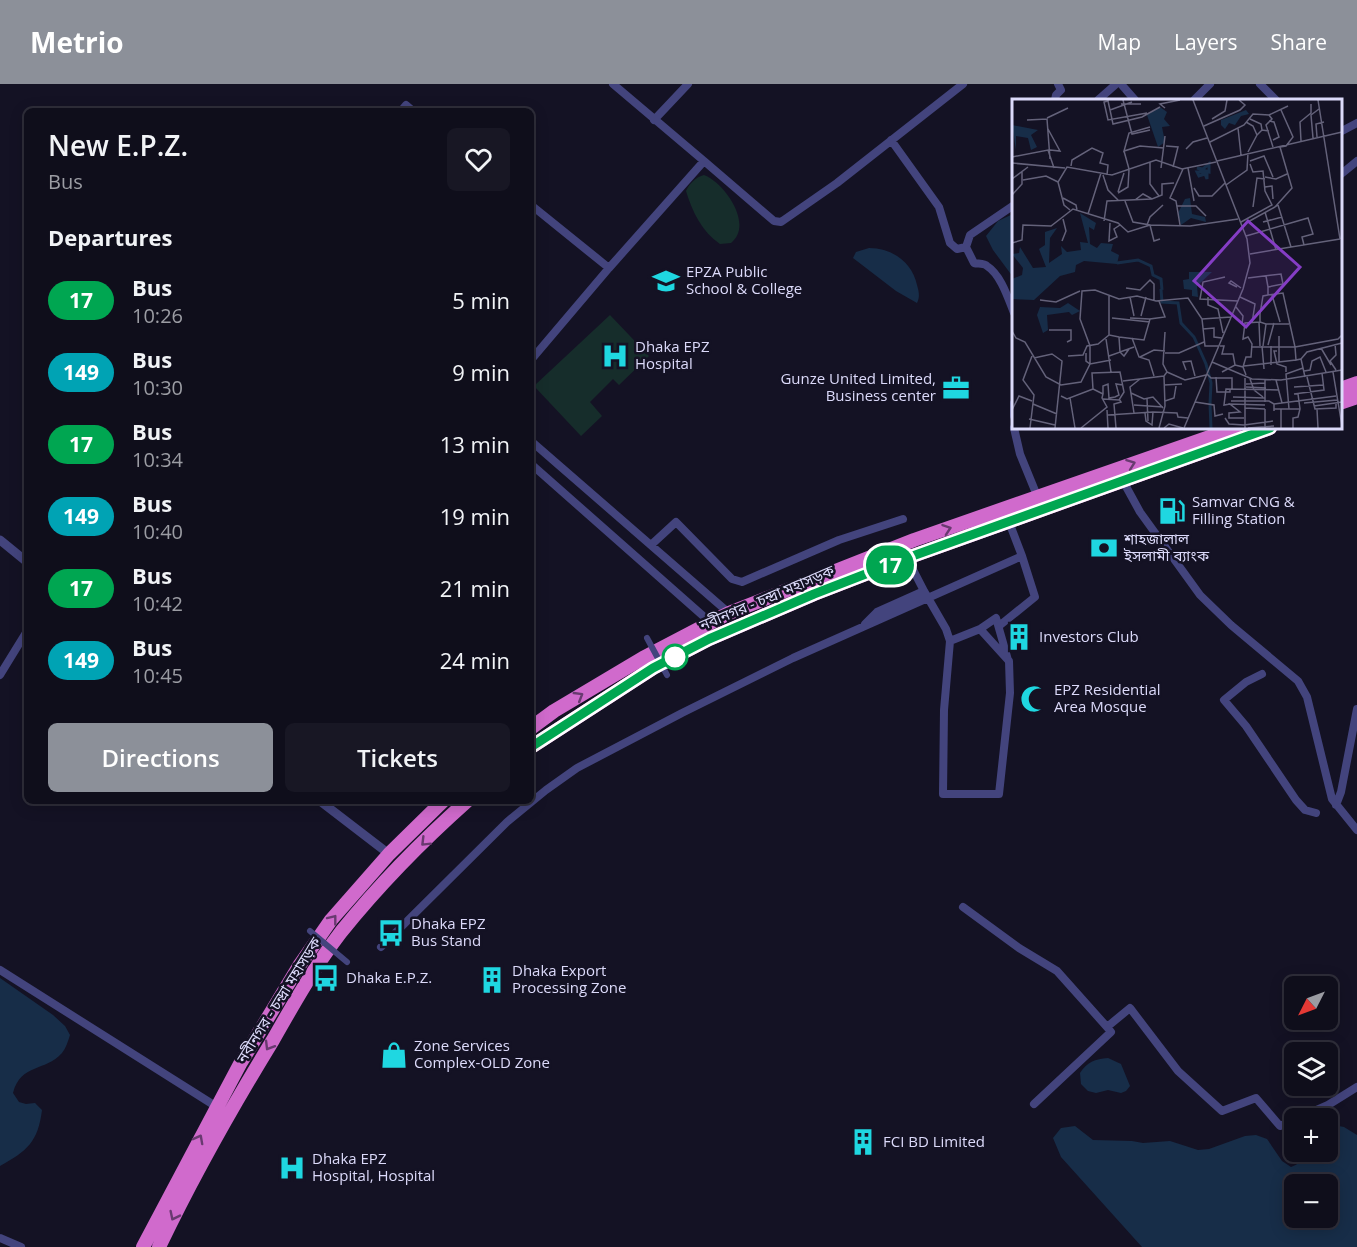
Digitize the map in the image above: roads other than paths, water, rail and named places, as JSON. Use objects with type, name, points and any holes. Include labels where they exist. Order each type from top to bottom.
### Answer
[{"type":"highway","points":[[1342,389],[1357,383]]},
{"type":"highway","points":[[1342,403],[1357,397]]},
{"type":"highway","name":"নবীনগর - চন্দ্রা মহাসড়ক","points":[[534,723],[643,658],[729,613],[914,540],[1038,498],[1227,429]]},
{"type":"highway","name":"নবীনগর - চন্দ্রা মহাসড়ক","points":[[534,745],[653,668],[720,635],[814,594],[907,558],[1267,429]]},
{"type":"highway","name":"নবীনগর - চন্দ্রা মহাসড়ক","points":[[143,1247],[240,1064],[306,957],[331,920],[389,854],[440,804]]},
{"type":"highway","name":"নবীনগর - চন্দ্রা মহাসড়ক","points":[[159,1247],[202,1160],[306,983],[340,933],[387,880],[464,804]]},
{"type":"street","points":[[613,84],[774,221],[781,222],[837,183],[963,84]]},
{"type":"street","points":[[654,120],[688,84]]},
{"type":"street","points":[[1055,99],[1060,90],[1058,84]]},
{"type":"street","points":[[1099,99],[1117,84],[1134,99]]},
{"type":"street","points":[[1195,99],[1210,84]]},
{"type":"street","points":[[1260,84],[1275,99]]},
{"type":"street","points":[[1342,131],[1357,123]]},
{"type":"street","points":[[891,140],[939,207],[950,243],[957,249],[966,247]]},
{"type":"street","points":[[534,356],[704,161]]},
{"type":"street","points":[[1342,173],[1357,161]]},
{"type":"street","points":[[1012,206],[970,235],[966,247],[974,263],[986,264],[994,272],[1012,308]]},
{"type":"street","points":[[534,207],[609,268]]},
{"type":"street","points":[[1014,429],[1020,454],[1038,498]]},
{"type":"street","points":[[534,444],[729,613]]},
{"type":"street","points":[[534,467],[710,622]]},
{"type":"street","points":[[1123,481],[1140,512],[1200,595],[1223,619],[1298,681],[1307,697],[1323,754],[1332,799],[1357,830]]},
{"type":"street","points":[[651,545],[676,522],[732,579],[742,582],[839,540],[903,519]]},
{"type":"street","points":[[999,626],[1035,597],[1009,522]]},
{"type":"street","points":[[0,540],[24,560]]},
{"type":"street","points":[[534,800],[577,768],[702,703],[862,627],[877,612],[1022,556]]},
{"type":"street","points":[[907,558],[946,629],[950,641],[944,710],[943,794],[999,795],[1010,693],[1009,661],[996,618],[980,629],[950,641]]},
{"type":"street","points":[[980,629],[1009,661]]},
{"type":"street","points":[[0,675],[24,636]]},
{"type":"street","points":[[648,638],[666,675]]},
{"type":"street","points":[[1262,674],[1246,682],[1224,700],[1246,726],[1296,800],[1305,810],[1316,813]]},
{"type":"street","points":[[1336,805],[1341,792],[1357,710]]},
{"type":"street","points":[[324,804],[389,854]]},
{"type":"street","points":[[381,947],[507,822],[529,804]]},
{"type":"street","points":[[963,907],[1018,948],[1057,971],[1111,1032],[1034,1104]]},
{"type":"street","points":[[310,931],[347,962]]},
{"type":"street","points":[[0,970],[217,1107]]},
{"type":"street","points":[[1107,1027],[1130,1008],[1178,1071],[1222,1111],[1256,1098],[1280,1126],[1284,1124]]},
{"type":"street","points":[[1321,1108],[1357,1087]]},
{"type":"street","points":[[0,1238],[21,1247]]},
{"type":"water","points":[[1012,214],[1012,276],[993,250],[986,236],[998,221]]},
{"type":"water","points":[[869,248],[886,251],[906,263],[917,285],[919,299],[917,303],[896,291],[853,258],[856,252]]},
{"type":"water","points":[[0,978],[53,1015],[65,1026],[70,1035],[62,1053],[48,1063],[28,1072],[17,1083],[13,1093],[19,1102],[35,1103],[42,1110],[40,1121],[30,1144],[0,1166]]},
{"type":"water","points":[[1108,1058],[1121,1064],[1130,1086],[1121,1093],[1108,1090],[1096,1093],[1088,1091],[1081,1084],[1080,1073],[1092,1062]]},
{"type":"water","points":[[1075,1126],[1093,1140],[1143,1143],[1170,1141],[1198,1150],[1256,1135],[1267,1139],[1282,1161],[1291,1167],[1298,1163],[1338,1162],[1338,1126],[1357,1135],[1357,1247],[1142,1247],[1061,1157],[1053,1138],[1061,1128]]},
{"type":"place","name":"EPZA Public School & College","points":[[666,281]]},
{"type":"place","name":"Dhaka EPZ Hospital","points":[[615,356]]},
{"type":"place","name":"Gunze United Limited, Business center","points":[[956,388]]},
{"type":"place","name":"Samvar CNG & Filling Station","points":[[1172,511]]},
{"type":"place","name":"শাহজালাল ইসলামী ব্যাংক","points":[[1104,548]]},
{"type":"place","name":"Investors Club","points":[[1019,637]]},
{"type":"place","name":"EPZ Residential Area Mosque","points":[[1034,699]]},
{"type":"place","name":"Dhaka EPZ Bus Stand","points":[[391,933]]},
{"type":"place","name":"Dhaka E.P.Z.","points":[[326,978]]},
{"type":"place","name":"Dhaka Export Processing Zone","points":[[492,980]]},
{"type":"place","name":"Zone Services Complex-OLD Zone","points":[[394,1055]]},
{"type":"place","name":"FCI BD Limited","points":[[863,1142]]},
{"type":"place","name":"Dhaka EPZ Hospital, Hospital","points":[[292,1168]]}]
